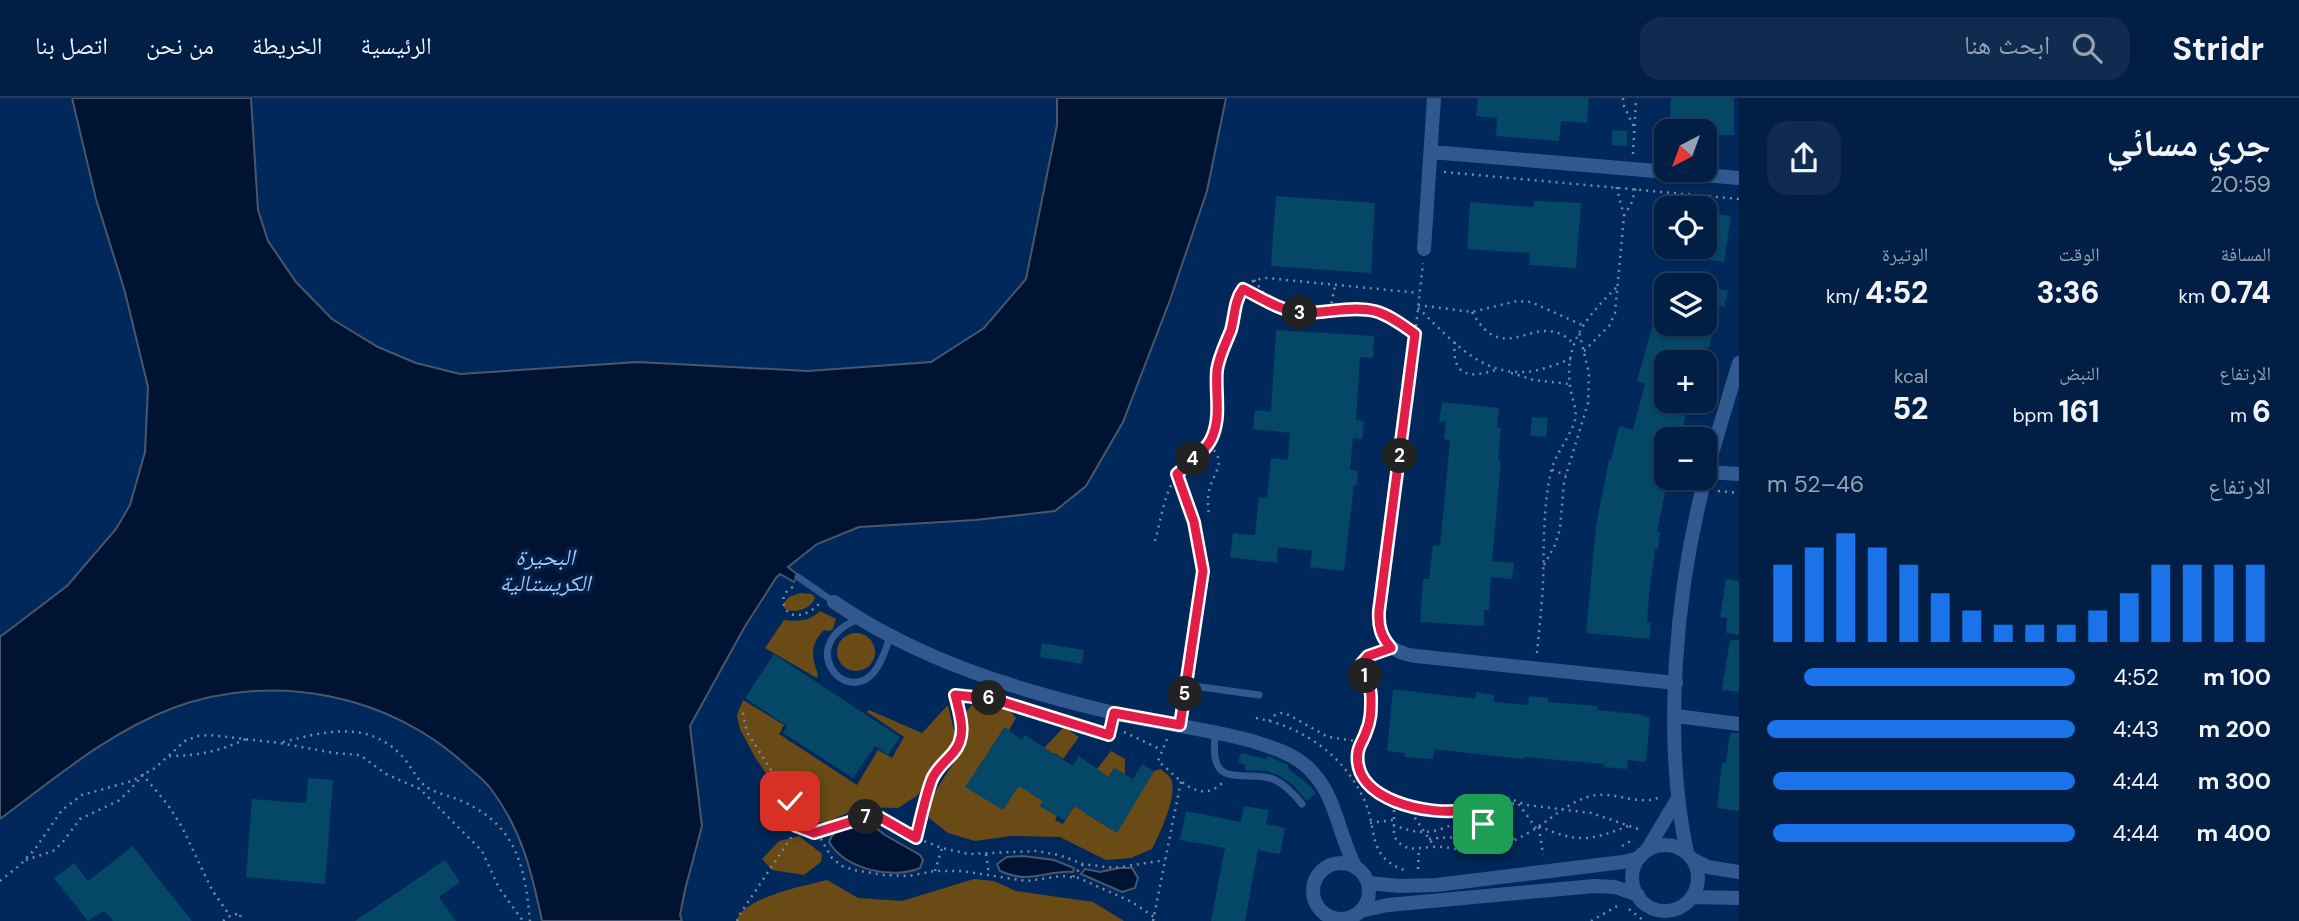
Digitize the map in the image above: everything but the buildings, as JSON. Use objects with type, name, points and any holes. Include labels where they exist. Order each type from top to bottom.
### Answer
[{"type":"street","points":[[1424,249],[1434,98]]},
{"type":"street","points":[[1431,152],[1739,178]]},
{"type":"street","points":[[1717,438],[1739,363]]},
{"type":"street","points":[[1411,367],[1378,625],[1391,648],[1403,654],[1676,683]]},
{"type":"street","points":[[1717,473],[1739,474]]},
{"type":"street","points":[[1678,921],[1698,878],[1689,856],[1678,798],[1676,683],[1682,596],[1703,490]]},
{"type":"street","points":[[1176,725],[1186,685],[1203,571]]},
{"type":"street","points":[[829,599],[890,637],[962,669],[1033,693],[1112,719],[1215,731],[1280,750],[1303,764],[1322,783],[1356,868]]},
{"type":"street","points":[[1676,716],[1739,723]]},
{"type":"street","points":[[1631,892],[1636,863],[1678,798]]},
{"type":"street","points":[[1339,829],[1338,848],[1331,865],[1317,878],[1314,887],[1314,897],[1325,917],[1351,917],[1388,905],[1594,886],[1631,892],[1650,906],[1666,910],[1687,901],[1739,898]]},
{"type":"street","points":[[1368,883],[1436,885],[1623,862],[1639,858],[1657,846],[1667,845],[1708,867],[1739,872]]},
{"type":"street","points":[[1331,865],[1349,864],[1356,868],[1368,883],[1366,903],[1351,917]]},
{"type":"street","points":[[1650,906],[1657,921]]},
{"type":"lane","points":[[797,577],[829,599]]},
{"type":"lane","points":[[859,619],[837,632],[826,654],[833,672],[841,678],[860,681],[869,677],[876,670],[890,637]]},
{"type":"lane","points":[[1186,685],[1259,695]]},
{"type":"lane","points":[[1215,731],[1217,767],[1229,775],[1255,775],[1273,779],[1290,789],[1302,804]]},
{"type":"path","points":[[1623,98],[1635,129]]},
{"type":"path","points":[[1624,216],[1636,189],[1636,98]]},
{"type":"path","points":[[1584,351],[1609,326],[1615,313],[1624,216],[1616,187],[1615,168]]},
{"type":"path","points":[[1430,170],[1739,198]]},
{"type":"path","points":[[1411,367],[1424,249]]},
{"type":"path","points":[[1155,541],[1169,490],[1177,474],[1208,444],[1216,424],[1217,370],[1221,352],[1232,327],[1238,295],[1243,289],[1254,280],[1266,278],[1419,293]]},
{"type":"path","points":[[1254,280],[1270,302]]},
{"type":"path","points":[[1330,310],[1336,285]]},
{"type":"path","points":[[1535,670],[1544,525],[1552,470],[1557,453],[1575,422],[1576,407],[1569,384],[1571,359],[1582,325],[1619,285]]},
{"type":"path","points":[[1243,289],[1293,312],[1307,314],[1330,310],[1370,309],[1394,319],[1415,334]]},
{"type":"path","points":[[1418,307],[1472,312],[1517,301],[1531,302],[1582,325]]},
{"type":"path","points":[[1418,307],[1484,365],[1534,380],[1569,384]]},
{"type":"path","points":[[1472,312],[1484,330],[1505,340],[1516,339],[1539,330],[1553,330],[1565,335],[1575,345]]},
{"type":"path","points":[[1543,568],[1560,529],[1561,497],[1588,403],[1589,373],[1579,331]]},
{"type":"path","points":[[1455,342],[1453,356],[1462,371],[1479,376],[1498,369]]},
{"type":"path","points":[[1504,372],[1525,372],[1571,359]]},
{"type":"path","points":[[1571,429],[1579,430]]},
{"type":"path","points":[[1208,444],[1217,452],[1220,464],[1210,488],[1209,516]]},
{"type":"path","points":[[1552,470],[1566,475]]},
{"type":"path","points":[[1177,474],[1194,522],[1203,571]]},
{"type":"path","points":[[1703,490],[1739,493]]},
{"type":"path","points":[[809,585],[793,587],[785,594],[783,605],[790,614],[802,615],[829,599]]},
{"type":"path","points":[[1391,648],[1368,656],[1361,664],[1361,671],[1371,689],[1371,715],[1358,753],[1359,765],[1363,776],[1378,793],[1394,803],[1453,812],[1464,810],[1493,796],[1502,796],[1518,803],[1591,813],[1643,831],[1620,846]]},
{"type":"path","points":[[947,695],[993,699],[1109,735],[1112,719],[1162,750]]},
{"type":"path","points":[[916,838],[932,781],[938,769],[956,750],[961,738],[962,726],[955,695]]},
{"type":"path","points":[[737,921],[796,826],[794,808],[747,732],[742,709]]},
{"type":"path","points":[[1269,721],[1282,713],[1328,737],[1362,742]]},
{"type":"path","points":[[1256,718],[1303,734],[1342,764],[1354,780],[1367,807],[1376,847],[1386,861],[1401,869],[1425,872]]},
{"type":"path","points":[[1176,725],[1158,761],[1195,790],[1208,792],[1229,775]]},
{"type":"path","points":[[1303,734],[1307,727]]},
{"type":"path","points":[[280,743],[328,731],[347,730],[366,733],[383,741],[398,752],[424,785],[478,810],[510,841],[526,876],[530,921]]},
{"type":"path","points":[[1,881],[25,860],[62,810],[82,795],[132,781],[169,756],[185,741],[209,735],[360,755],[386,774],[420,789],[482,851],[499,888],[523,921]]},
{"type":"path","points":[[169,756],[213,753],[246,739]]},
{"type":"path","points":[[25,860],[53,851],[80,819],[118,801],[143,775]]},
{"type":"path","points":[[143,775],[182,827],[212,890],[230,916]]},
{"type":"path","points":[[796,826],[814,833],[821,839],[832,858],[842,866],[855,870],[908,876],[962,870],[1007,880],[1026,881],[1073,877],[1120,897],[1153,919],[1181,781]]},
{"type":"path","points":[[420,789],[424,785]]},
{"type":"path","points":[[1394,803],[1392,825],[1398,843],[1404,847],[1419,849],[1434,846],[1464,852],[1494,848],[1538,827],[1576,801],[1592,796],[1608,794],[1645,801],[1663,796],[1659,805]]},
{"type":"path","points":[[1475,822],[1503,805],[1518,803]]},
{"type":"path","points":[[1518,803],[1538,827],[1544,858]]},
{"type":"path","points":[[1407,806],[1434,846]]},
{"type":"path","points":[[814,833],[869,816],[881,818],[916,838],[942,848],[969,854],[1036,851],[1059,855],[1083,864],[1115,867],[1165,860]]},
{"type":"path","points":[[1370,822],[1393,820]]},
{"type":"path","points":[[1392,825],[1424,833],[1456,822],[1475,822],[1514,839]]},
{"type":"path","points":[[1538,827],[1576,840],[1593,839],[1628,826]]},
{"type":"path","points":[[1429,839],[1460,837],[1494,848]]},
{"type":"path","points":[[935,871],[942,848]]},
{"type":"path","points":[[1418,872],[1419,849]]},
{"type":"path","points":[[1488,850],[1490,858]]},
{"type":"path","points":[[986,854],[989,874]]},
{"type":"path","points":[[1073,877],[1083,864]]},
{"type":"path","points":[[1591,921],[1620,904],[1631,892]]},
{"type":"path","points":[[223,921],[240,913],[242,921]]},
{"type":"shaded area","points":[[800,593],[812,594],[815,598],[803,610],[785,609],[783,604],[789,597]]},
{"type":"shaded area","points":[[820,611],[836,619],[833,629],[824,630],[814,646],[817,678],[765,648],[784,620],[804,620]]},
{"type":"shaded area","points":[[856,633],[870,638],[875,652],[870,666],[856,671],[842,666],[837,652],[842,638]]},
{"type":"shaded area","points":[[743,700],[784,725],[779,734],[857,785],[878,750],[892,758],[904,737],[867,712],[869,710],[922,733],[948,705],[956,739],[918,795],[898,808],[861,807],[827,822],[810,823],[788,804],[756,759],[740,729],[737,715]]},
{"type":"shaded area","points":[[973,704],[1002,707],[1016,718],[1009,730],[1004,728],[966,787],[1044,748],[1064,727],[1079,737],[1063,759],[1055,753],[1030,793],[1043,801],[1040,806],[1057,816],[1055,820],[1063,824],[1111,751],[1125,759],[1125,775],[1114,768],[1086,814],[1116,832],[1154,771],[1161,769],[1171,780],[1172,798],[1152,849],[1131,858],[1106,860],[1060,837],[1011,836],[975,841],[948,833],[929,818],[931,798],[963,748],[963,715]]},
{"type":"shaded area","points":[[799,836],[822,854],[821,862],[804,875],[772,870],[762,859],[779,841]]},
{"type":"shaded area","points":[[974,879],[994,881],[1016,891],[1093,902],[1124,921],[736,921],[750,905],[762,899],[827,880],[858,898],[902,901]]},
{"type":"water","name":"البحيرة الكريستالية","points":[[72,98],[251,98],[258,210],[268,241],[296,282],[332,319],[378,347],[416,363],[460,374],[638,362],[808,371],[931,362],[984,328],[1026,279],[1057,125],[1057,98],[1226,98],[1207,191],[1170,300],[1123,422],[1086,486],[1055,511],[975,520],[859,527],[817,544],[788,567],[798,575],[794,582],[780,574],[776,578],[744,628],[690,726],[702,826],[685,890],[680,915],[682,921],[542,921],[530,869],[518,836],[502,804],[486,783],[437,742],[403,722],[367,706],[329,696],[290,691],[250,691],[211,697],[173,708],[104,743],[0,819],[0,637],[67,586],[116,529],[130,505],[145,452],[148,387],[125,292],[96,199]]},
{"type":"water","points":[[868,822],[920,855],[923,860],[920,868],[896,873],[870,870],[846,859],[829,842],[839,829]]},
{"type":"water","points":[[1007,857],[1054,860],[1074,868],[1073,872],[1021,877],[1000,871],[997,864]]},
{"type":"water","points":[[1132,868],[1138,878],[1135,888],[1122,892],[1081,874],[1085,869],[1100,872]]},
{"type":"route","points":[[790,801],[797,817],[796,826],[814,833],[869,816],[881,818],[916,838],[932,781],[938,769],[956,750],[961,738],[962,726],[955,695],[983,696],[1109,735],[1114,713],[1180,725],[1203,571],[1194,522],[1177,474],[1213,436],[1216,424],[1217,370],[1221,352],[1232,327],[1238,295],[1243,289],[1293,312],[1307,314],[1357,308],[1382,312],[1415,334],[1379,611],[1378,625],[1391,648],[1368,656],[1361,664],[1361,671],[1371,689],[1371,715],[1358,753],[1359,765],[1370,785],[1394,803],[1440,811],[1464,810],[1466,821],[1483,824]]}]
